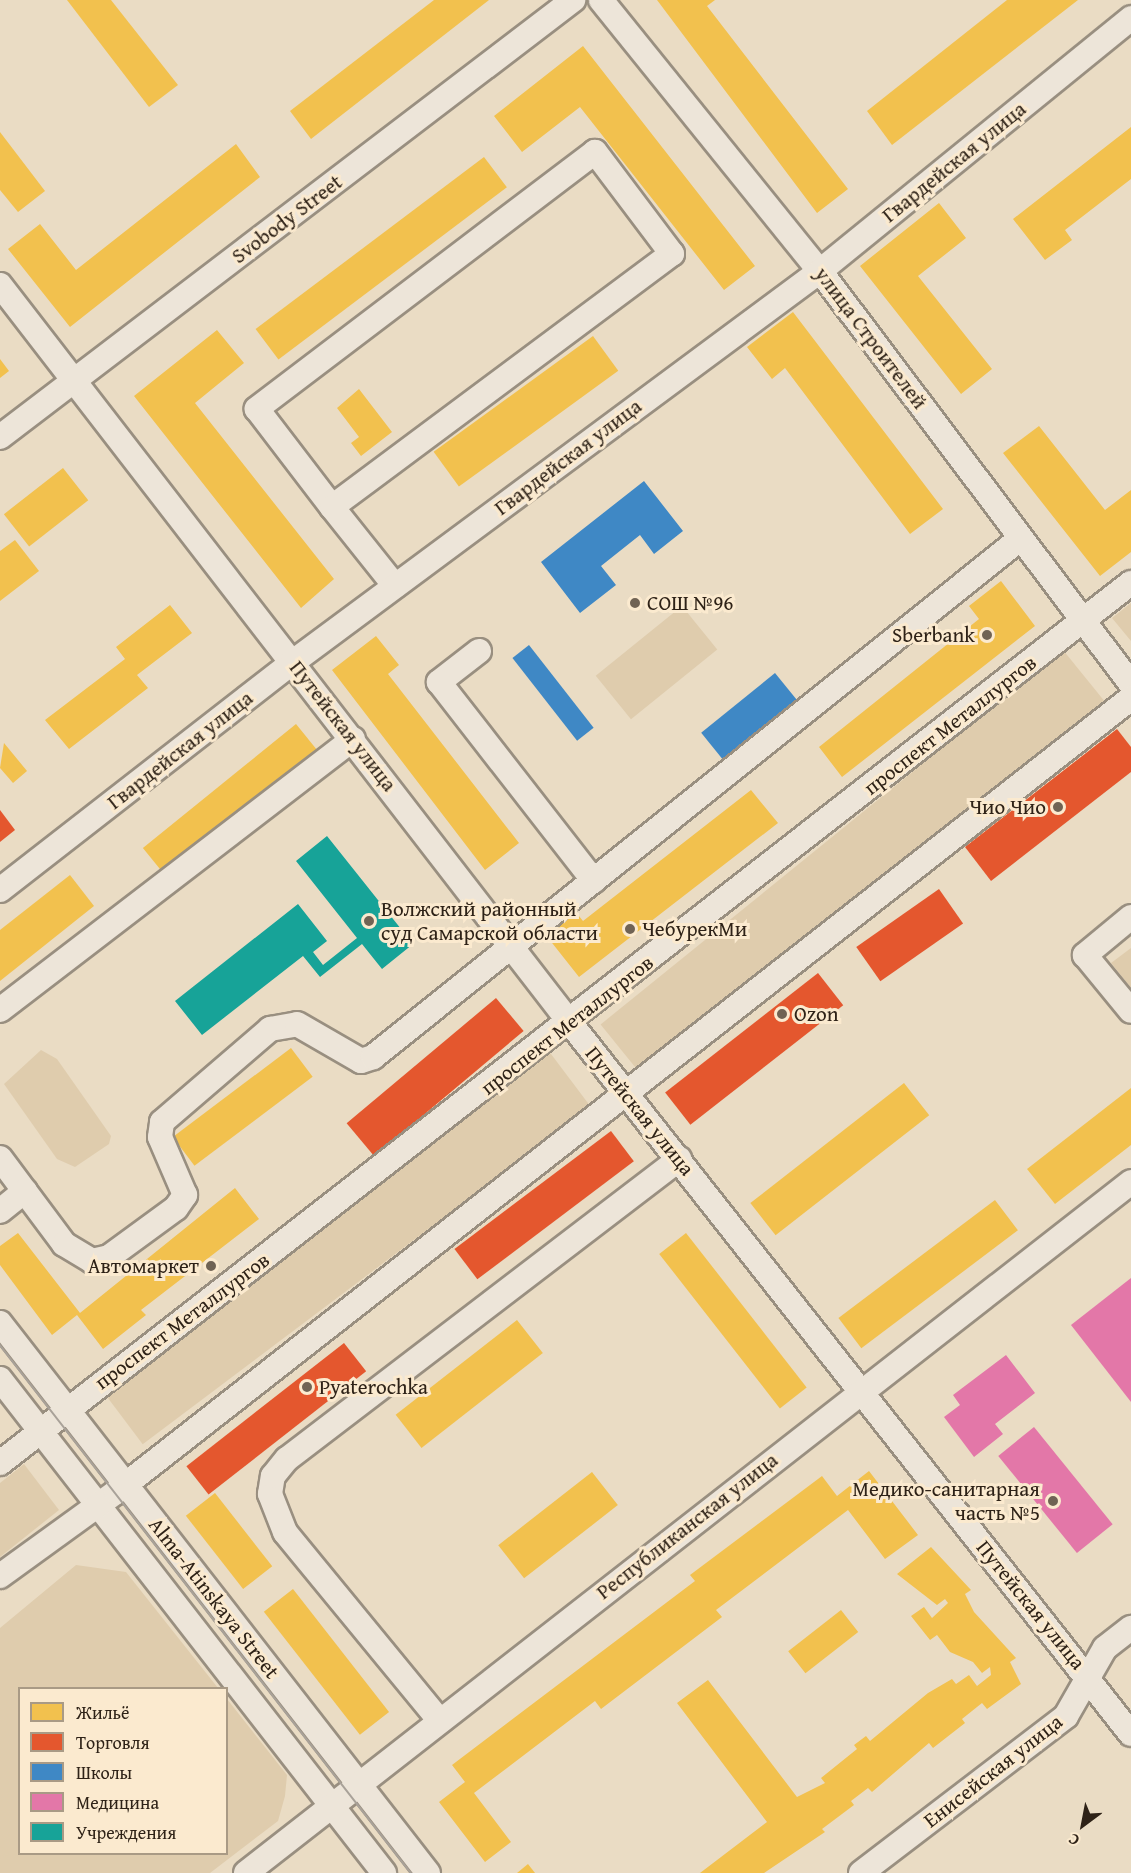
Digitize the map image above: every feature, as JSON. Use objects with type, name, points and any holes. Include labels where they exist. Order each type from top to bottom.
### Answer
[{"type":"street","name":"Svobody Street","points":[[0,437],[573,0]]},
{"type":"street","name":"улица Строителей","points":[[601,0],[820,270],[1131,684]]},
{"type":"street","name":"Гвардейская улица","points":[[0,890],[293,662],[820,270],[1131,18]]},
{"type":"street","points":[[332,507],[672,254],[595,152],[257,409],[332,507],[394,586]]},
{"type":"street","name":"Путейская улица","points":[[0,285],[76,380],[571,1024],[679,1158],[858,1391],[1089,1677],[1131,1734]]},
{"type":"street","points":[[0,1158],[64,1244],[81,1257],[109,1257],[176,1208],[185,1195],[160,1137],[171,1110],[270,1029],[297,1024],[361,1061],[374,1057],[1021,538]]},
{"type":"street","name":"проспект Металлургов","points":[[0,1462],[571,1024],[1131,583]]},
{"type":"street","points":[[479,651],[439,682],[594,881]]},
{"type":"street","points":[[0,1576],[96,1502],[126,1483],[1131,698]]},
{"type":"street","points":[[0,1010],[353,739]]},
{"type":"street","points":[[1131,917],[1085,955],[1131,1011]]},
{"type":"street","points":[[440,1721],[285,1532],[270,1494],[273,1476],[287,1459],[679,1158]]},
{"type":"street","name":"Республиканская улица","points":[[246,1873],[858,1391],[1131,1182]]},
{"type":"street","points":[[0,1211],[25,1191]]},
{"type":"street","name":"Alma-Atinskaya Street","points":[[0,1323],[428,1873]]},
{"type":"street","name":"Alma-Atinskaya Street","points":[[0,1379],[384,1873]]},
{"type":"street","name":"Енисейская улица","points":[[861,1873],[1066,1716],[1105,1648],[1131,1628]]},
{"type":"shaded area","points":[[1131,603],[1131,641],[1112,618]]},
{"type":"shaded area","points":[[682,606],[717,650],[631,719],[596,676]]},
{"type":"shaded area","points":[[1063,650],[1105,701],[642,1076],[601,1024]]},
{"type":"shaded area","points":[[1131,948],[1131,988],[1111,963]]},
{"type":"shaded area","points":[[545,1046],[591,1107],[143,1444],[97,1384]]},
{"type":"shaded area","points":[[41,1050],[57,1059],[111,1136],[109,1144],[75,1167],[57,1159],[4,1084]]},
{"type":"shaded area","points":[[24,1464],[59,1510],[0,1557],[0,1483]]},
{"type":"shaded area","points":[[76,1565],[126,1572],[217,1687],[18,1687],[18,1855],[228,1855],[228,1700],[287,1775],[285,1796],[278,1821],[210,1873],[0,1873],[0,1628]]},
{"type":"building: Жильё","points":[[67,0],[111,0],[178,85],[149,107]]},
{"type":"building: Жильё","points":[[434,0],[489,0],[311,139],[290,111]]},
{"type":"building: Жильё","points":[[657,0],[715,0],[707,6],[848,189],[817,213]]},
{"type":"building: Жильё","points":[[1007,0],[1078,0],[892,145],[867,111]]},
{"type":"building: Жильё","points":[[583,46],[755,266],[724,290],[580,107],[522,152],[494,116]]},
{"type":"building: Жильё","points":[[1131,127],[1131,179],[1065,230],[1072,240],[1045,260],[1013,219]]},
{"type":"building: Жильё","points":[[0,132],[45,191],[18,212],[0,190]]},
{"type":"building: Жильё","points":[[236,144],[260,177],[70,327],[8,249],[40,224],[76,270]]},
{"type":"building: Жильё","points":[[484,157],[507,187],[278,359],[256,329]]},
{"type":"building: Жильё","points":[[939,203],[966,238],[918,276],[992,369],[961,394],[860,266]]},
{"type":"building: Жильё","points":[[793,312],[943,509],[910,534],[785,368],[772,379],[747,347]]},
{"type":"building: Жильё","points":[[217,330],[244,363],[195,403],[334,579],[301,608],[134,396]]},
{"type":"building: Жильё","points":[[593,336],[618,371],[459,487],[434,452]]},
{"type":"building: Жильё","points":[[0,359],[9,371],[0,378]]},
{"type":"building: Жильё","points":[[359,389],[392,432],[361,456],[351,443],[359,437],[337,408]]},
{"type":"building: Жильё","points":[[1039,426],[1105,510],[1131,490],[1131,552],[1100,576],[1003,453]]},
{"type":"building: Жильё","points":[[63,468],[88,500],[29,546],[4,514]]},
{"type":"building: Жильё","points":[[15,540],[39,571],[0,601],[0,551]]},
{"type":"building: Жильё","points":[[1001,581],[1035,626],[842,777],[819,747],[979,619],[969,606]]},
{"type":"building: Жильё","points":[[170,605],[192,633],[137,675],[148,688],[69,749],[45,720],[125,659],[116,647]]},
{"type":"building: Жильё","points":[[376,636],[399,665],[388,674],[519,843],[485,870],[332,670]]},
{"type":"building: Жильё","points":[[296,724],[320,754],[167,878],[143,848]]},
{"type":"building: Жильё","points":[[4,743],[27,771],[13,783],[0,768]]},
{"type":"building: Жильё","points":[[751,790],[778,823],[579,977],[545,934],[574,910],[583,921]]},
{"type":"building: Жильё","points":[[70,875],[94,906],[0,981],[0,930]]},
{"type":"building: Жильё","points":[[291,1048],[313,1077],[194,1166],[173,1137]]},
{"type":"building: Жильё","points":[[904,1083],[929,1115],[776,1235],[750,1203]]},
{"type":"building: Жильё","points":[[1131,1088],[1131,1145],[1055,1204],[1027,1169]]},
{"type":"building: Жильё","points":[[235,1188],[259,1219],[141,1310],[146,1315],[103,1349],[77,1315],[52,1335],[0,1265],[0,1246],[18,1233],[80,1313]]},
{"type":"building: Жильё","points":[[995,1200],[1018,1230],[861,1348],[838,1318]]},
{"type":"building: Жильё","points":[[686,1233],[807,1387],[780,1408],[659,1254]]},
{"type":"building: Жильё","points":[[517,1320],[543,1353],[422,1448],[396,1415]]},
{"type":"building: Жильё","points":[[869,1471],[918,1535],[885,1559],[848,1510],[716,1610],[722,1617],[601,1709],[595,1701],[474,1793],[511,1842],[485,1862],[439,1802],[465,1782],[452,1765],[695,1581],[690,1575],[822,1476],[837,1496]]},
{"type":"building: Жильё","points":[[592,1472],[618,1505],[524,1578],[498,1545]]},
{"type":"building: Жильё","points":[[215,1493],[272,1566],[243,1589],[186,1516]]},
{"type":"building: Жильё","points":[[931,1547],[971,1590],[965,1594],[974,1612],[1016,1658],[1010,1662],[1021,1684],[987,1709],[982,1703],[962,1719],[965,1723],[933,1748],[929,1743],[872,1792],[868,1788],[851,1801],[854,1805],[822,1829],[825,1832],[764,1873],[700,1873],[767,1822],[677,1703],[708,1680],[797,1797],[825,1783],[821,1778],[857,1749],[854,1745],[866,1736],[870,1741],[928,1693],[952,1679],[956,1684],[969,1675],[977,1686],[991,1675],[990,1667],[982,1673],[973,1662],[950,1652],[937,1635],[930,1640],[911,1616],[924,1607],[932,1618],[948,1603],[945,1599],[937,1605],[897,1574]]},
{"type":"building: Жильё","points":[[293,1589],[389,1712],[360,1735],[264,1612]]},
{"type":"building: Жильё","points":[[841,1610],[858,1632],[805,1673],[788,1651]]},
{"type":"building: Жильё","points":[[528,1864],[535,1873],[517,1873]]},
{"type":"building: Торговля","points":[[1117,729],[1131,747],[1131,772],[991,881],[965,847]]},
{"type":"building: Торговля","points":[[0,810],[15,830],[0,842]]},
{"type":"building: Торговля","points":[[939,889],[963,923],[880,981],[856,947]]},
{"type":"building: Торговля","points":[[818,973],[843,1005],[690,1125],[665,1092]]},
{"type":"building: Торговля","points":[[496,998],[524,1031],[374,1156],[347,1123]]},
{"type":"building: Торговля","points":[[611,1131],[634,1161],[477,1279],[454,1249]]},
{"type":"building: Торговля","points":[[344,1343],[366,1371],[209,1495],[186,1466]]},
{"type":"building: Школы","points":[[644,481],[683,531],[654,554],[640,535],[601,566],[616,585],[580,613],[541,562]]},
{"type":"building: Школы","points":[[529,645],[594,728],[577,741],[512,658]]},
{"type":"building: Школы","points":[[775,673],[801,705],[727,765],[701,733]]},
{"type":"building: Медицина","points":[[1131,1278],[1131,1402],[1071,1325]]},
{"type":"building: Медицина","points":[[1006,1355],[1035,1393],[995,1424],[1003,1434],[974,1457],[944,1417],[960,1405],[953,1395]]},
{"type":"building: Медицина","points":[[1034,1427],[1113,1524],[1077,1553],[998,1456]]},
{"type":"building: Учреждения","name":"Волжский районный суд Самарской области","points":[[327,836],[413,944],[382,969],[362,944],[320,977],[303,956],[202,1035],[175,1001],[298,904],[327,941],[313,952],[323,965],[357,938],[296,861]]},
{"type":"tram line","points":[[0,1345],[411,1873]]},
{"type":"place","name":"СОШ №96","points":[[635,603]]},
{"type":"place","name":"Sberbank","points":[[987,635]]},
{"type":"place","name":"Чио Чио","points":[[1058,807]]},
{"type":"place","name":"Волжский районный суд Самарской области","points":[[369,921]]},
{"type":"place","name":"ЧебурекМи","points":[[630,929]]},
{"type":"place","name":"Ozon","points":[[782,1014]]},
{"type":"place","name":"Автомаркет","points":[[211,1266]]},
{"type":"place","name":"Pyaterochka","points":[[307,1387]]},
{"type":"place","name":"Медико-санитарная часть №5","points":[[1053,1501]]}]
